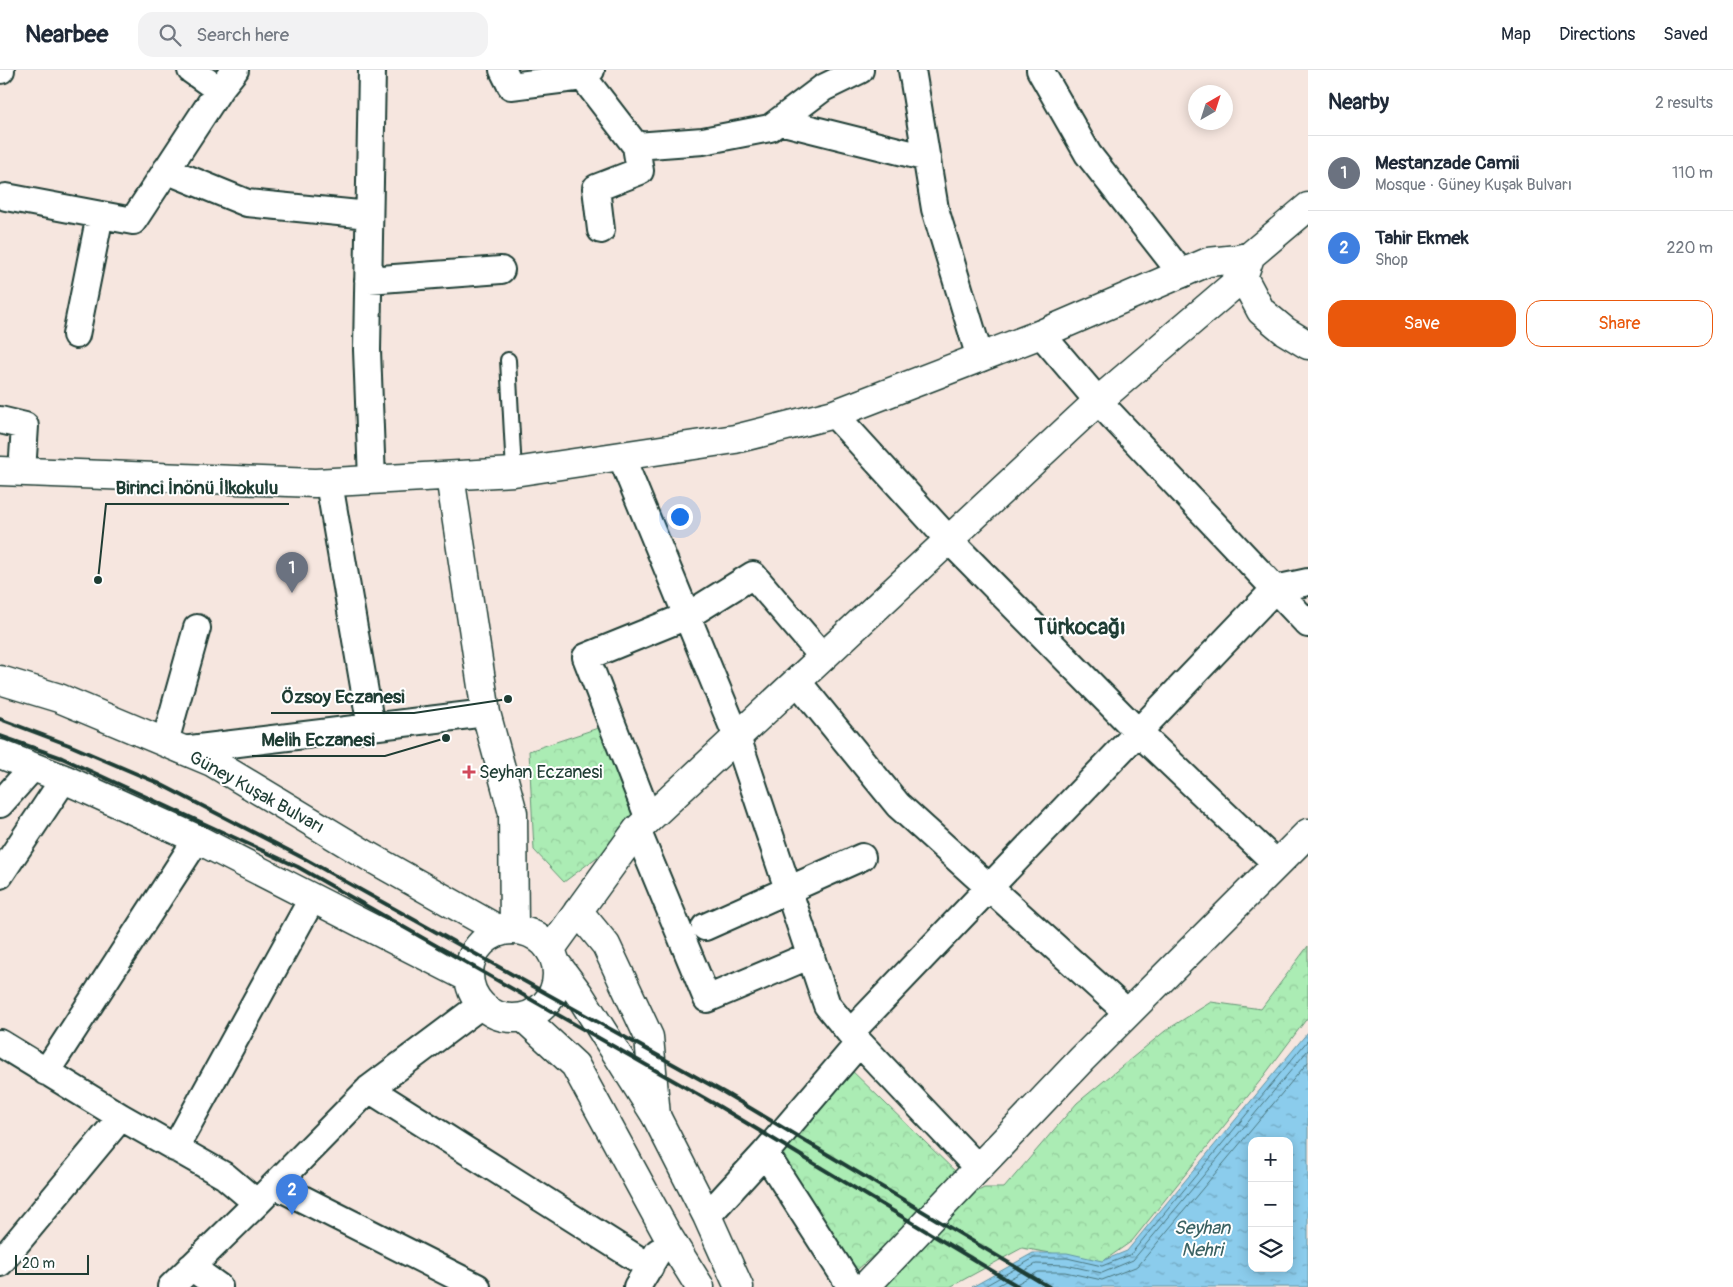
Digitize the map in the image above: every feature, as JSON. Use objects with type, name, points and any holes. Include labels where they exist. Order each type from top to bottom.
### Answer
[{"type":"main road","points":[[739,1287],[707,1216],[656,1116],[579,994],[553,956],[541,939],[528,933],[508,930],[487,938],[476,949],[470,963],[469,978],[472,992],[481,1005],[494,1014],[508,1018],[523,1017],[537,1012],[547,1002],[554,990],[557,976],[553,956],[578,911],[643,824],[1098,401],[1247,267],[1308,207]]},
{"type":"main road","points":[[11,471],[328,483],[514,472],[735,439],[834,414],[1040,334],[1208,262],[1238,260],[1247,267],[1260,311],[1285,331],[1308,345]]},
{"type":"main road","points":[[450,476],[486,713],[513,813],[508,930]]},
{"type":"main road","name":"Güney Kuşak Bulvarı","points":[[0,680],[59,698],[212,762],[368,856],[508,930]]},
{"type":"main road","points":[[0,754],[197,839],[469,978]]},
{"type":"main road","points":[[865,1287],[1128,1013],[1308,833]]},
{"type":"main road","points":[[578,911],[606,945],[649,1037],[656,1116]]},
{"type":"main road","points":[[523,1017],[575,1065],[668,1236],[700,1287]]},
{"type":"street","points":[[191,70],[219,90]]},
{"type":"street","points":[[6,197],[133,221],[219,90],[235,70]]},
{"type":"street","points":[[372,70],[367,350],[372,480]]},
{"type":"street","points":[[503,70],[511,86],[587,74],[636,146],[640,171],[596,188],[601,230]]},
{"type":"street","points":[[636,146],[703,141],[770,128],[822,88],[860,70]]},
{"type":"street","points":[[912,70],[935,209],[980,358]]},
{"type":"street","points":[[1040,70],[1088,154],[1182,274]]},
{"type":"street","points":[[779,121],[927,158]]},
{"type":"street","points":[[166,170],[246,203],[369,215]]},
{"type":"street","points":[[76,335],[100,215]]},
{"type":"street","points":[[368,280],[501,270]]},
{"type":"street","points":[[1040,334],[1098,401],[1308,624]]},
{"type":"street","points":[[834,414],[949,540],[1138,732],[1277,864]]},
{"type":"street","points":[[0,420],[25,426],[11,471]]},
{"type":"street","points":[[621,456],[736,737],[827,1004],[855,1038],[978,1168]]},
{"type":"street","points":[[328,483],[371,727]]},
{"type":"street","points":[[811,955],[707,999],[643,824],[586,657],[686,616],[753,575],[823,657]]},
{"type":"street","points":[[707,1216],[765,1153],[855,1038],[989,888],[1275,588],[1308,582]]},
{"type":"street","points":[[197,628],[174,746],[371,727],[486,713]]},
{"type":"street","points":[[797,681],[898,805],[1128,1013]]},
{"type":"street","points":[[0,804],[33,767]]},
{"type":"street","points":[[0,875],[64,780]]},
{"type":"street","points":[[46,1072],[197,839]]},
{"type":"street","points":[[704,926],[862,857]]},
{"type":"street","points":[[175,1148],[312,899]]},
{"type":"street","points":[[171,1287],[369,1089],[481,1005]]},
{"type":"street","points":[[1,1045],[121,1117],[225,1176],[477,1287]]},
{"type":"street","points":[[369,1089],[643,1277],[668,1236]]},
{"type":"street","points":[[0,1263],[121,1117]]},
{"type":"street","points":[[765,1153],[851,1287]]},
{"type":"street","points":[[191,1267],[219,1287]]},
{"type":"lane","points":[[508,360],[514,472]]},
{"type":"green space","points":[[607,725],[646,820],[564,882],[534,850],[529,751]]},
{"type":"green space","points":[[1308,946],[1308,1017],[1260,1081],[1132,1241],[1102,1262],[1022,1248],[950,1287],[877,1287],[947,1208],[984,1188],[1004,1188],[1077,1103],[1165,1031],[1211,1002],[1261,1009]]},
{"type":"green space","points":[[845,1064],[962,1178],[857,1270],[765,1162]]},
{"type":"water","name":"Seyhan Nehri","points":[[1308,1032],[1308,1287],[972,1287],[1033,1253],[1067,1253],[1102,1261],[1127,1251]]},
{"type":"railway","points":[[0,719],[69,745],[158,783],[305,859],[725,1093],[1049,1287]]},
{"type":"railway","points":[[0,736],[62,758],[298,867],[720,1107],[1019,1287]]},
{"type":"place","name":"Birinci İnönü İlkokulu","points":[[98,580]]},
{"type":"place","name":"Mestanzade Camii","points":[[292,593]]},
{"type":"place","name":"Özsoy Eczanesi","points":[[508,699]]},
{"type":"place","name":"Melih Eczanesi","points":[[446,738]]},
{"type":"place","name":"Seyhan Eczanesi","points":[[469,772]]},
{"type":"place","name":"Tahir Ekmek","points":[[292,1215]]},
{"type":"district","name":"Türkocağı","points":[[1080,626]]}]
